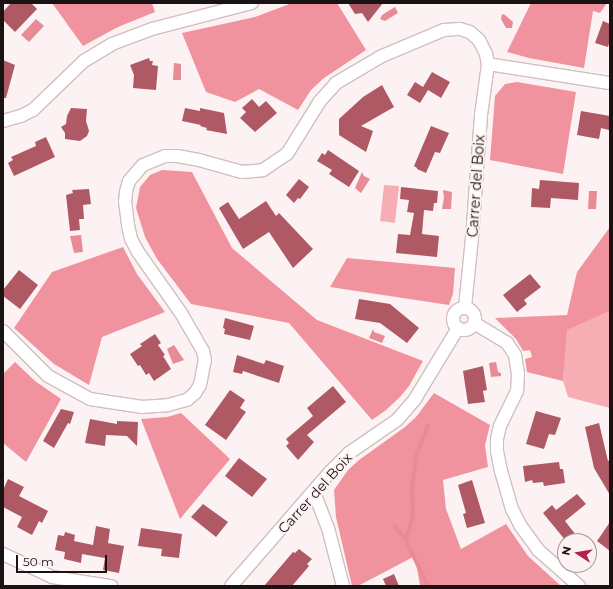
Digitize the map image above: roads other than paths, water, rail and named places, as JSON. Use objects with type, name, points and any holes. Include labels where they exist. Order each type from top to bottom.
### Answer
[{"type":"street","points":[[3,121],[21,116],[33,110],[84,61],[112,44],[152,29],[252,3]]},
{"type":"street","points":[[3,331],[48,376],[90,399],[142,407],[168,405],[187,400],[195,393],[200,384],[205,360],[203,351],[193,332],[146,265],[131,239],[125,202],[129,181],[144,165],[165,156],[199,160],[242,172],[251,173],[263,170],[287,154],[320,101],[336,83],[382,56],[444,30],[460,29],[470,32],[479,40],[486,54],[488,64],[610,83]]},
{"type":"street","name":"Carrer del Boix","points":[[465,307],[472,238],[481,115],[488,64]]},
{"type":"street","points":[[465,307],[474,313],[474,323],[469,329],[466,330],[458,328],[453,322],[453,314],[458,309],[465,307]]},
{"type":"street","points":[[474,323],[507,343],[515,355],[518,374],[517,391],[500,426],[497,439],[497,451],[501,470],[512,509],[520,525],[538,550],[579,586]]},
{"type":"street","name":"Carrer del Boix","points":[[231,586],[330,472],[349,453],[396,420],[415,399],[458,328]]},
{"type":"street","points":[[314,492],[328,528],[343,586]]},
{"type":"street","points":[[3,554],[52,576],[111,586]]},
{"type":"waterway","points":[[406,539],[413,516],[412,487],[416,457],[428,426]]},
{"type":"waterway","points":[[395,526],[406,539],[428,586]]}]
